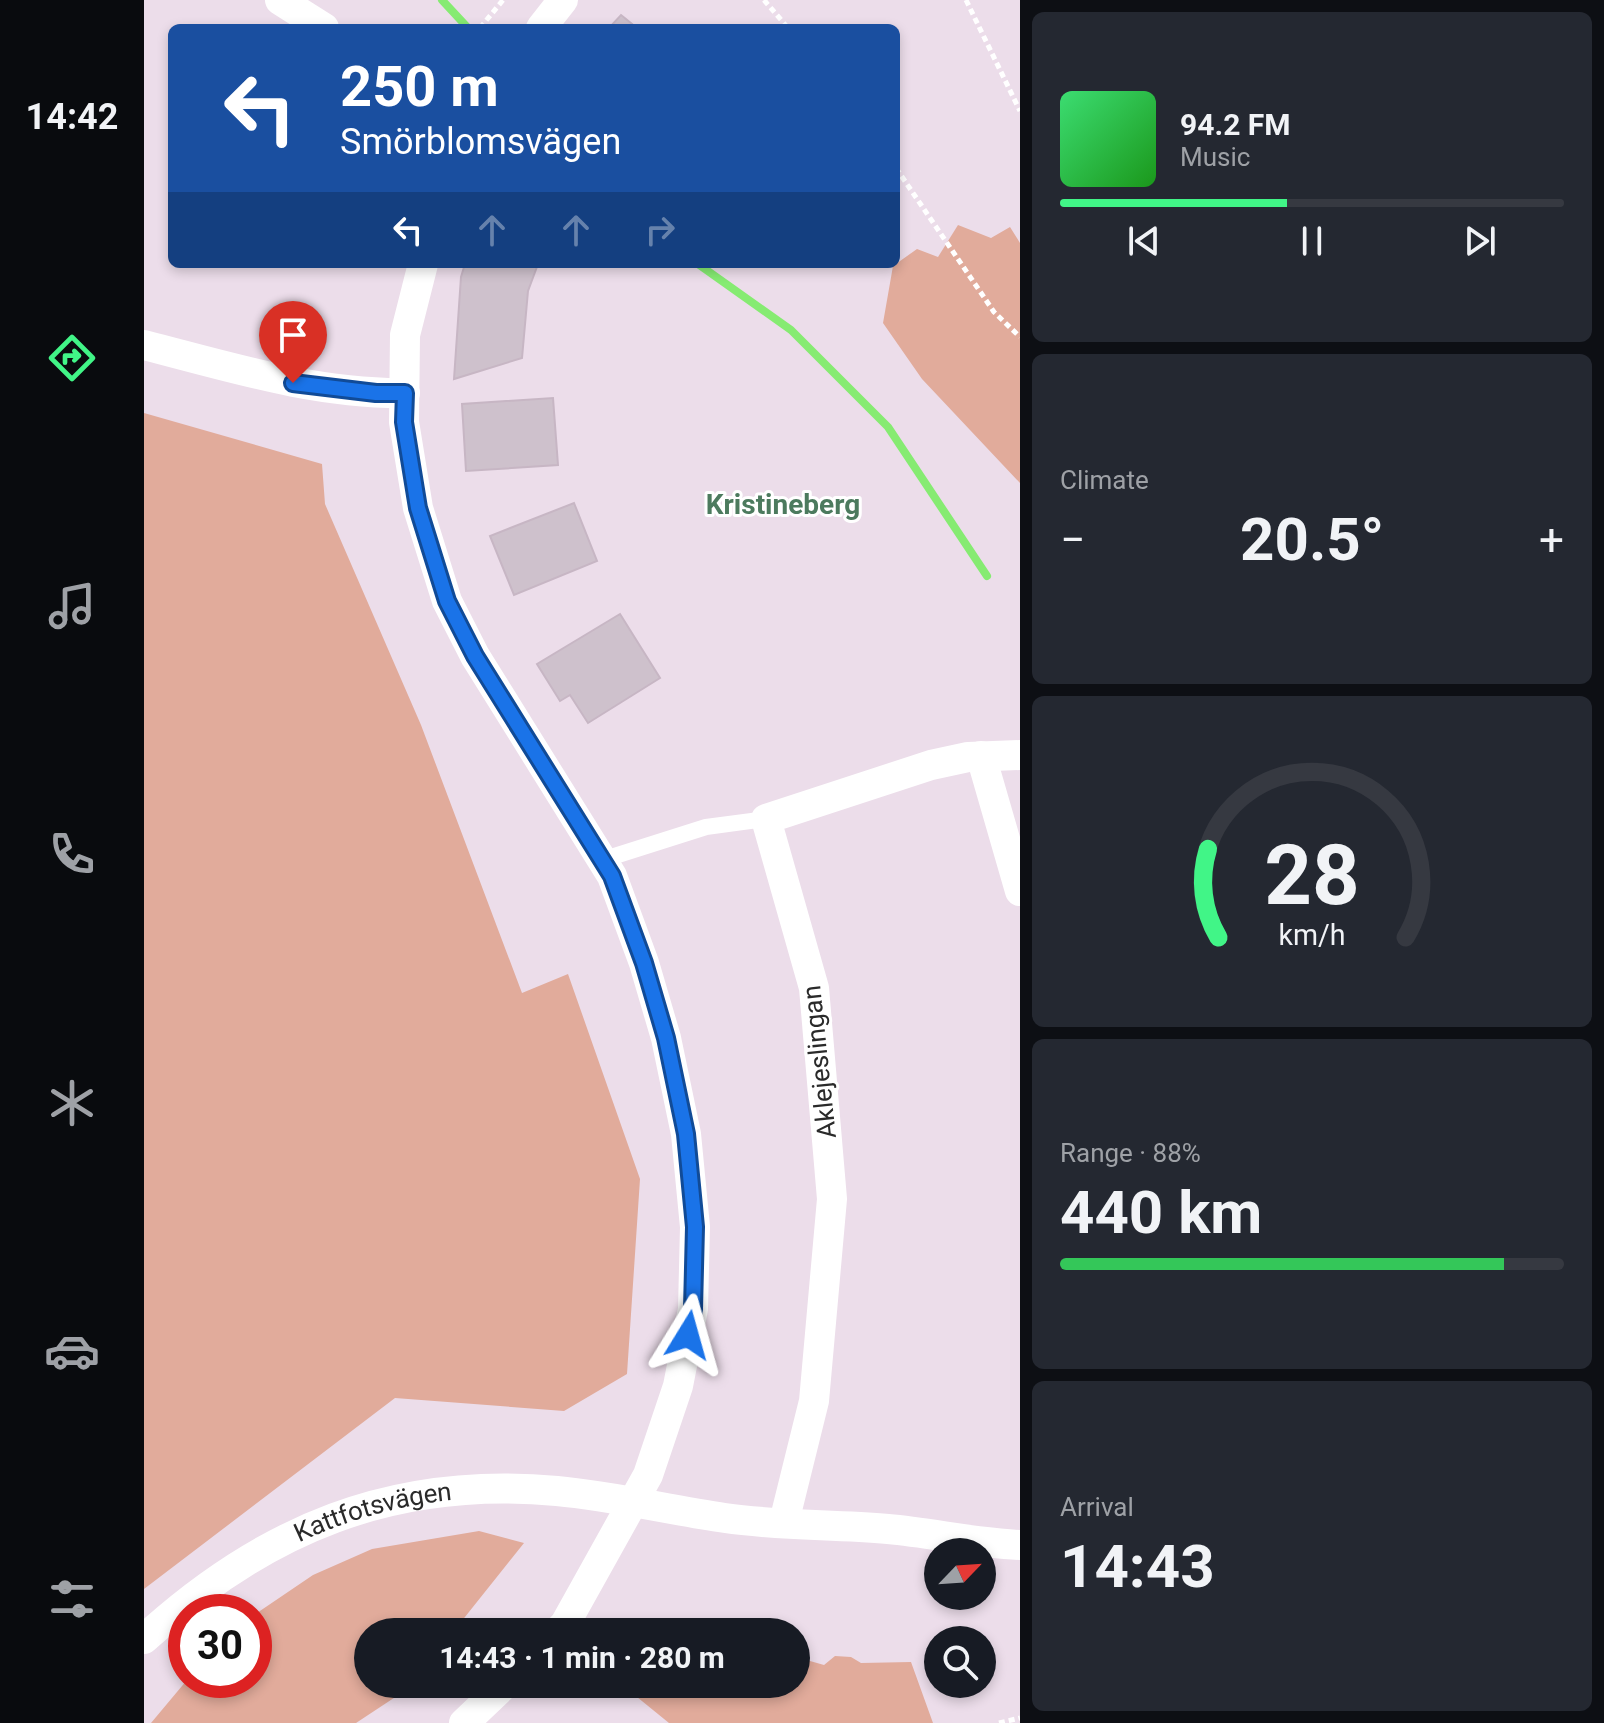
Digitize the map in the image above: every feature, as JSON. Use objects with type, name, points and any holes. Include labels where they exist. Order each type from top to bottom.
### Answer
[{"type":"street","points":[[280,0],[318,24]]},
{"type":"street","points":[[544,24],[563,0]]},
{"type":"street","points":[[422,268],[405,335],[404,422],[418,508],[447,601],[475,656],[612,876],[666,1038],[686,1134],[695,1227],[693,1309],[678,1386],[648,1475],[568,1618]]},
{"type":"street","points":[[144,345],[293,383],[376,393],[405,393]]},
{"type":"street","points":[[766,819],[931,765],[981,756],[1020,755]]},
{"type":"street","points":[[981,756],[1020,891]]},
{"type":"street","name":"Aklejeslingan","points":[[766,819],[814,988],[832,1199],[814,1401],[784,1522]]},
{"type":"street","name":"Kattfotsvägen","points":[[144,1639],[185,1601],[241,1562],[280,1541],[354,1511],[424,1494],[488,1487],[559,1491],[634,1503]]},
{"type":"street","points":[[634,1503],[728,1519],[1018,1538]]},
{"type":"street","points":[[464,1723],[490,1698]]},
{"type":"lane","points":[[602,860],[706,827],[766,819]]},
{"type":"path","points":[[483,24],[503,0]]},
{"type":"path","points":[[764,0],[785,24]]},
{"type":"path","points":[[966,0],[1020,111]]},
{"type":"path","points":[[900,174],[994,312],[1020,337]]},
{"type":"path","points":[[999,1723],[1020,1718]]},
{"type":"shaded area","points":[[958,225],[991,238],[1010,227],[1020,243],[1020,483],[922,379],[883,323],[893,268],[900,268],[900,261],[917,249],[938,257]]},
{"type":"shaded area","points":[[144,413],[322,464],[325,504],[421,725],[522,993],[568,974],[640,1179],[627,1374],[564,1411],[395,1398],[144,1589]]},
{"type":"shaded area","points":[[479,1531],[524,1543],[464,1618],[354,1618],[354,1698],[394,1698],[356,1723],[151,1723],[172,1698],[272,1698],[272,1603],[313,1575],[372,1549]]},
{"type":"shaded area","points":[[835,1656],[851,1657],[861,1663],[911,1662],[933,1723],[669,1723],[638,1698],[810,1698],[810,1661],[824,1665]]},
{"type":"building","points":[[621,15],[632,24],[613,24]]},
{"type":"building","points":[[464,268],[537,268],[528,291],[522,358],[454,379]]},
{"type":"building","points":[[553,398],[558,465],[466,471],[462,404]]},
{"type":"building","points":[[574,503],[597,561],[514,595],[490,536]]},
{"type":"building","points":[[620,614],[660,678],[588,723],[570,695],[560,701],[537,664]]},
{"type":"waterway","points":[[442,0],[464,24]]},
{"type":"waterway","points":[[704,268],[791,330],[888,427],[987,576]]},
{"type":"district","name":"Kristineberg","points":[[783,504]]},
{"type":"route","points":[[293,383],[376,393],[405,393],[404,422],[418,508],[447,601],[475,656],[612,876],[644,963],[666,1038],[686,1134],[695,1227],[693,1309],[688,1335]]}]
